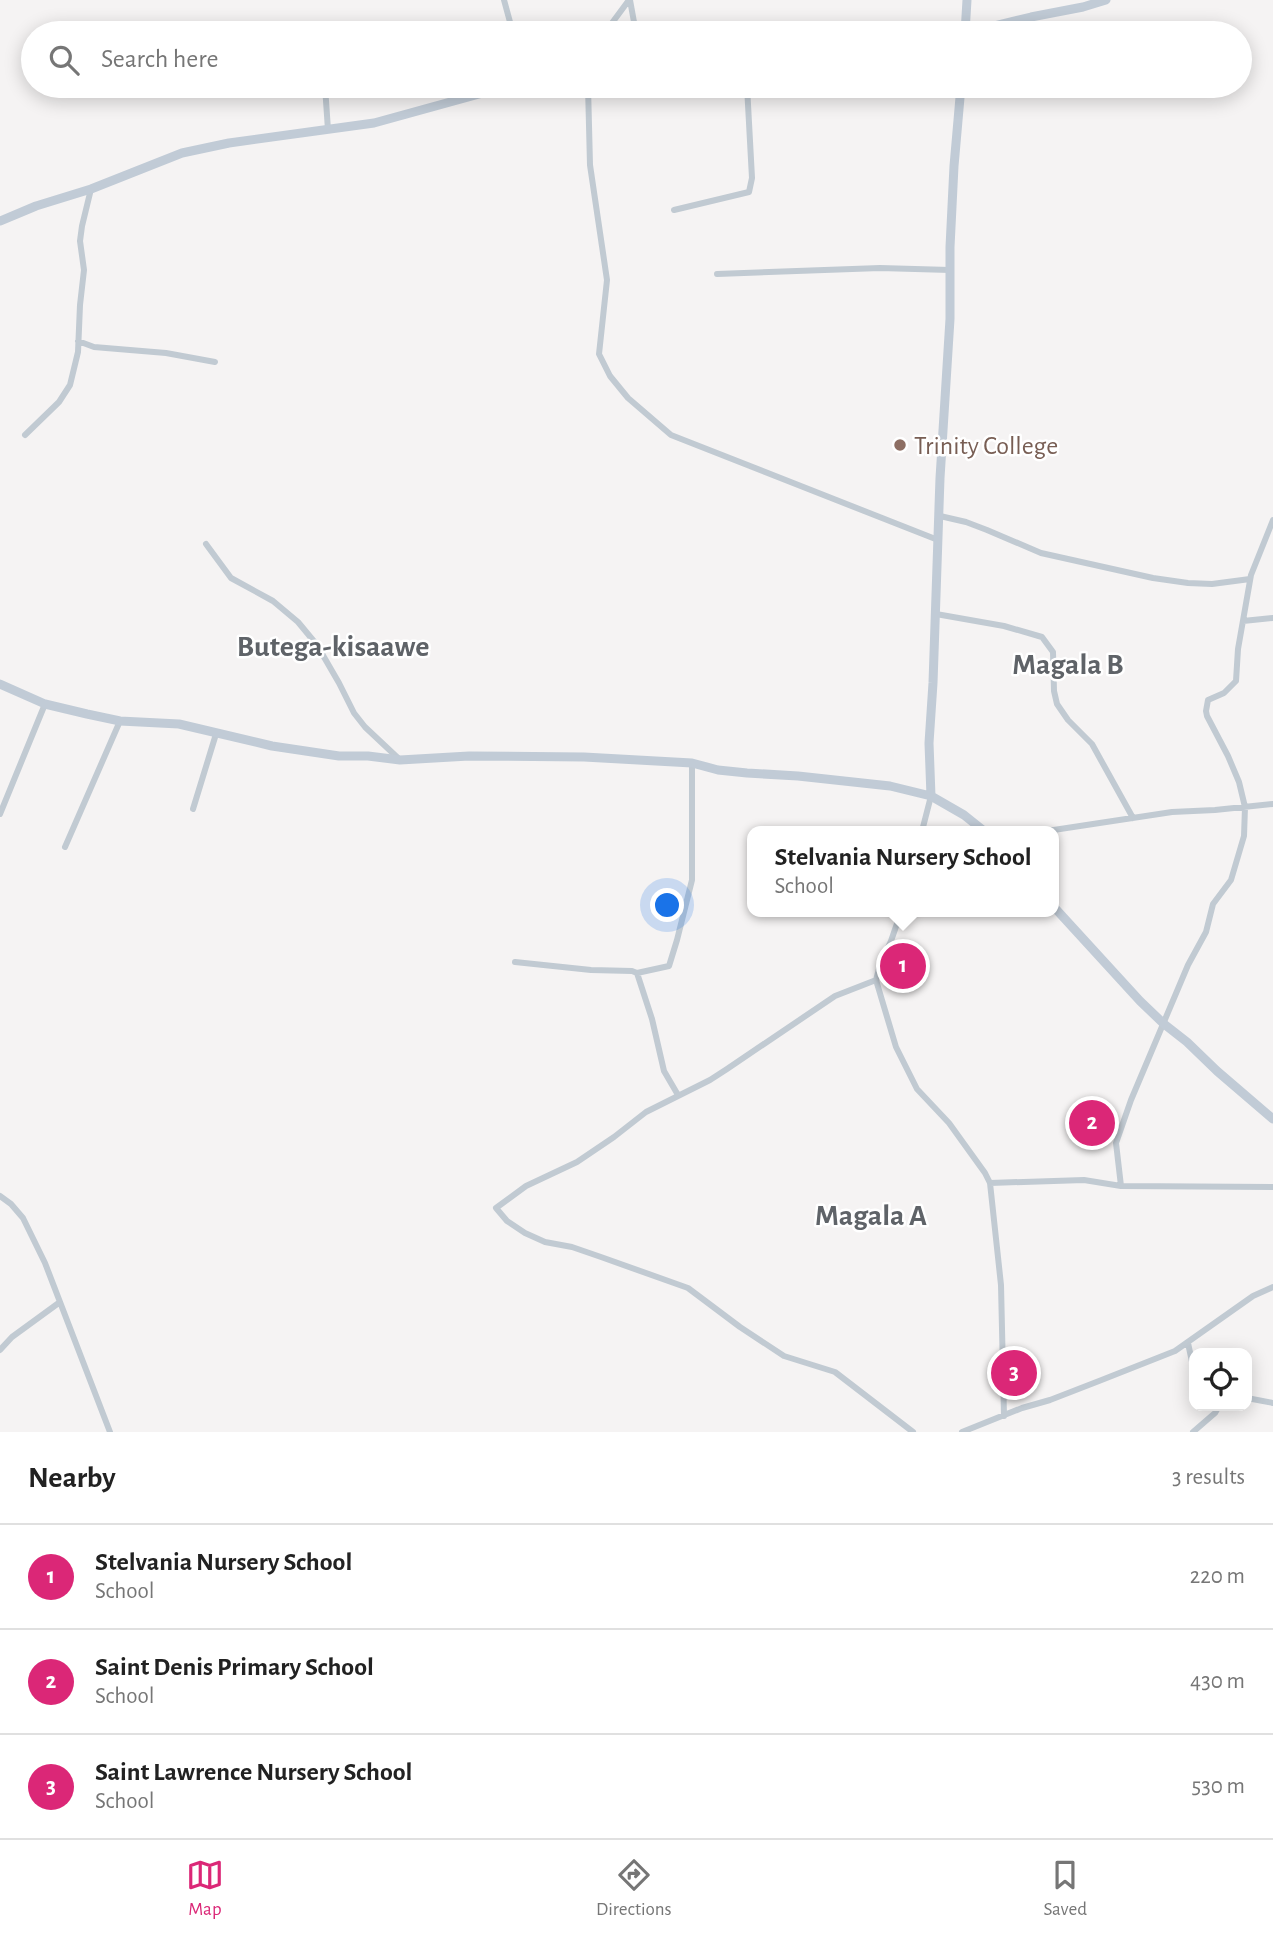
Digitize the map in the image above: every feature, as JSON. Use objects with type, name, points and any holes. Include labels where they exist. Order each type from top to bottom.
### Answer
[{"type":"street","points":[[503,0],[509,21]]},
{"type":"street","points":[[614,21],[630,0]]},
{"type":"street","points":[[630,0],[634,21]]},
{"type":"street","points":[[966,21],[967,0]]},
{"type":"street","points":[[1014,21],[1106,0]]},
{"type":"street","points":[[326,98],[328,130]]},
{"type":"street","points":[[0,222],[36,206],[91,189],[182,153],[392,118],[462,98]]},
{"type":"street","points":[[588,98],[590,165],[607,280],[599,354],[610,376],[628,398],[670,435],[938,540]]},
{"type":"street","points":[[674,210],[749,192],[752,178],[748,98]]},
{"type":"street","points":[[923,826],[931,796],[929,743],[950,319],[954,166],[960,98]]},
{"type":"street","points":[[25,435],[67,392],[74,371],[84,270],[80,241],[91,189]]},
{"type":"street","points":[[717,274],[880,268],[950,270]]},
{"type":"street","points":[[78,341],[94,347],[166,353],[215,362]]},
{"type":"street","points":[[940,516],[976,526],[1041,553],[1153,578],[1212,584],[1250,579]]},
{"type":"street","points":[[1121,1186],[1116,1143],[1188,965],[1206,932],[1213,904],[1234,874],[1244,836],[1245,807],[1234,769],[1206,711],[1208,700],[1224,693],[1236,681],[1242,621],[1250,579],[1273,520]]},
{"type":"street","points":[[206,544],[231,578],[274,601],[299,622],[317,645],[340,683],[354,713],[400,760]]},
{"type":"street","points":[[936,614],[1004,626],[1042,638],[1053,652],[1057,704],[1092,744],[1133,818]]},
{"type":"street","points":[[1242,621],[1273,618]]},
{"type":"street","points":[[0,684],[45,704],[120,721],[178,724],[272,746],[311,752],[400,760],[469,756],[584,757],[692,763],[718,770],[890,786],[931,796],[978,826]]},
{"type":"street","points":[[0,814],[45,704]]},
{"type":"street","points":[[65,848],[120,721]]},
{"type":"street","points":[[193,809],[216,734]]},
{"type":"street","points":[[516,962],[637,973],[669,966],[692,880],[692,763]]},
{"type":"street","points":[[1059,829],[1172,812],[1273,804]]},
{"type":"street","points":[[1059,912],[1140,1001],[1273,1119]]},
{"type":"street","points":[[899,917],[876,980],[896,1047],[917,1089],[949,1123],[990,1183],[1001,1285],[1004,1416]]},
{"type":"street","points":[[637,973],[652,1019],[664,1071],[678,1095]]},
{"type":"street","points":[[876,980],[835,996],[727,1069],[646,1112],[577,1162],[526,1186],[496,1208],[507,1221],[545,1242],[601,1256],[688,1288],[785,1356],[835,1372],[913,1432]]},
{"type":"street","points":[[990,1183],[1084,1180],[1121,1186],[1273,1187]]},
{"type":"street","points":[[0,1196],[23,1218],[45,1263],[110,1432]]},
{"type":"street","points":[[962,1432],[1151,1361],[1188,1343],[1253,1296],[1273,1287]]},
{"type":"street","points":[[0,1350],[12,1337],[60,1302]]},
{"type":"street","points":[[1188,1343],[1189,1348]]},
{"type":"street","points":[[1252,1399],[1273,1403]]},
{"type":"street","points":[[1194,1432],[1216,1411]]},
{"type":"place","name":"Trinity College","points":[[900,445]]},
{"type":"place","name":"Stelvania Nursery School","points":[[903,966]]},
{"type":"place","name":"Saint Denis Primary School","points":[[1092,1123]]},
{"type":"place","name":"Saint Lawrence Nursery School","points":[[1014,1373]]},
{"type":"district","name":"Butega-kisaawe","points":[[333,646]]},
{"type":"district","name":"Magala B","points":[[1068,664]]},
{"type":"district","name":"Magala A","points":[[871,1215]]}]
